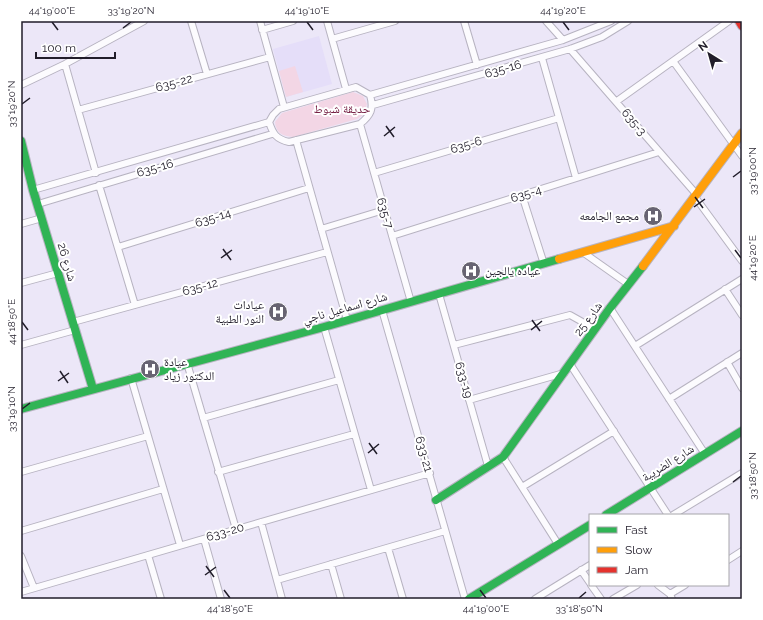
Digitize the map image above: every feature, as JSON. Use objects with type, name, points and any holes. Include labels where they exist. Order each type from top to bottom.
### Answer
[{"type":"street","points":[[21,85],[65,64],[144,21]]},
{"type":"street","points":[[191,21],[207,74]]},
{"type":"street","points":[[260,21],[284,107]]},
{"type":"street","points":[[262,30],[293,21]]},
{"type":"street","points":[[327,21],[346,89]]},
{"type":"street","points":[[332,39],[395,21]]},
{"type":"street","points":[[464,21],[477,65]]},
{"type":"street","points":[[546,21],[563,40]]},
{"type":"street","name":"635-16","points":[[370,95],[563,40],[611,21]]},
{"type":"street","name":"635-16","points":[[373,105],[570,49],[602,37],[628,21]]},
{"type":"street","points":[[617,101],[729,21]]},
{"type":"street","points":[[739,21],[742,26]]},
{"type":"street","name":"635-3","points":[[570,49],[617,101],[696,196],[742,261]]},
{"type":"street","name":"635-22","points":[[78,110],[270,57]]},
{"type":"street","points":[[542,58],[576,178]]},
{"type":"street","points":[[673,61],[742,156]]},
{"type":"street","points":[[65,64],[96,173]]},
{"type":"street","points":[[356,87],[370,95],[373,105],[367,118],[360,124],[296,140],[284,141],[272,134],[269,122],[272,115],[284,107],[356,87]]},
{"type":"street","name":"635-6","points":[[374,173],[559,118]]},
{"type":"street","name":"635-16","points":[[33,190],[269,122]]},
{"type":"street","name":"635-7","points":[[360,124],[411,302]]},
{"type":"street","name":"شارع 25","points":[[436,500],[503,457],[610,308],[674,226],[742,133]]},
{"type":"street","name":"635-16","points":[[38,204],[272,134]]},
{"type":"street","points":[[296,140],[347,320]]},
{"type":"street","name":"شارع 26","points":[[21,141],[33,190],[93,389]]},
{"type":"street","name":"635-4","points":[[392,236],[659,152]]},
{"type":"street","points":[[99,185],[135,305]]},
{"type":"street","name":"635-14","points":[[118,248],[309,188]]},
{"type":"street","points":[[522,195],[544,264]]},
{"type":"street","points":[[320,229],[384,210]]},
{"type":"street","points":[[21,224],[42,218]]},
{"type":"street","name":"شارع اسماعيل ناجي","points":[[21,409],[324,327],[674,226]]},
{"type":"street","name":"635-12","points":[[21,345],[135,305],[327,252]]},
{"type":"street","points":[[584,253],[628,284]]},
{"type":"street","points":[[21,283],[58,273]]},
{"type":"street","points":[[635,346],[742,279]]},
{"type":"street","points":[[725,289],[742,315]]},
{"type":"street","name":"633-19","points":[[439,294],[488,466]]},
{"type":"street","points":[[610,308],[705,454]]},
{"type":"street","name":"633-21","points":[[382,310],[465,599]]},
{"type":"street","points":[[454,345],[570,315],[595,329]]},
{"type":"street","points":[[324,327],[371,490]]},
{"type":"street","points":[[669,399],[742,353]]},
{"type":"street","points":[[727,362],[742,388]]},
{"type":"street","points":[[187,363],[236,529]]},
{"type":"street","points":[[570,364],[667,514]]},
{"type":"street","points":[[469,400],[564,373]]},
{"type":"street","points":[[131,378],[180,545]]},
{"type":"street","points":[[203,418],[339,380]]},
{"type":"street","points":[[522,486],[614,430]]},
{"type":"street","name":"شارع الضريبة","points":[[608,514],[742,431]]},
{"type":"street","points":[[218,472],[354,434]]},
{"type":"street","points":[[21,472],[148,436]]},
{"type":"street","points":[[503,457],[558,544]]},
{"type":"street","name":"633-20","points":[[21,592],[430,473]]},
{"type":"street","points":[[683,512],[742,473]]},
{"type":"street","points":[[21,531],[163,490]]},
{"type":"street","points":[[261,522],[282,599]]},
{"type":"street","points":[[469,599],[589,526]]},
{"type":"street","points":[[277,580],[445,531]]},
{"type":"street","points":[[204,538],[221,599]]},
{"type":"street","points":[[388,548],[403,599]]},
{"type":"street","points":[[729,559],[742,551]]},
{"type":"street","points":[[148,555],[161,599]]},
{"type":"street","points":[[21,556],[34,588]]},
{"type":"street","points":[[331,564],[341,599]]},
{"type":"street","points":[[535,599],[589,566]]},
{"type":"street","points":[[581,570],[589,581]]},
{"type":"street","points":[[592,586],[601,599]]},
{"type":"street","points":[[613,599],[635,586]]},
{"type":"street","points":[[659,586],[671,596],[684,586]]},
{"type":"shaded area","points":[[319,36],[332,84],[286,97],[273,49]]},
{"type":"green space","points":[[295,66],[303,92],[286,97],[279,71]]},
{"type":"green space","name":"حديقة شبوط","points":[[353,92],[363,96],[367,104],[363,115],[357,119],[293,137],[283,135],[278,131],[275,122],[282,113]]},
{"type":"traffic: fast","points":[[21,141],[33,190],[93,389]]},
{"type":"traffic: fast","points":[[21,409],[324,327],[559,259]]},
{"type":"traffic: fast","points":[[436,500],[503,457],[610,308],[643,266]]},
{"type":"traffic: fast","points":[[608,514],[742,431]]},
{"type":"traffic: fast","points":[[469,599],[589,526]]},
{"type":"traffic: slow","points":[[643,266],[742,133]]},
{"type":"traffic: slow","points":[[559,259],[674,226]]},
{"type":"traffic: jam","points":[[739,21],[742,26]]},
{"type":"place","name":"مجمع الجامعه","points":[[653,216]]},
{"type":"place","name":"عياده يالجين","points":[[471,271]]},
{"type":"place","name":"عيادات النور الطبية","points":[[278,312]]},
{"type":"place","name":"عيادة الدكتور زياد","points":[[150,369]]}]
